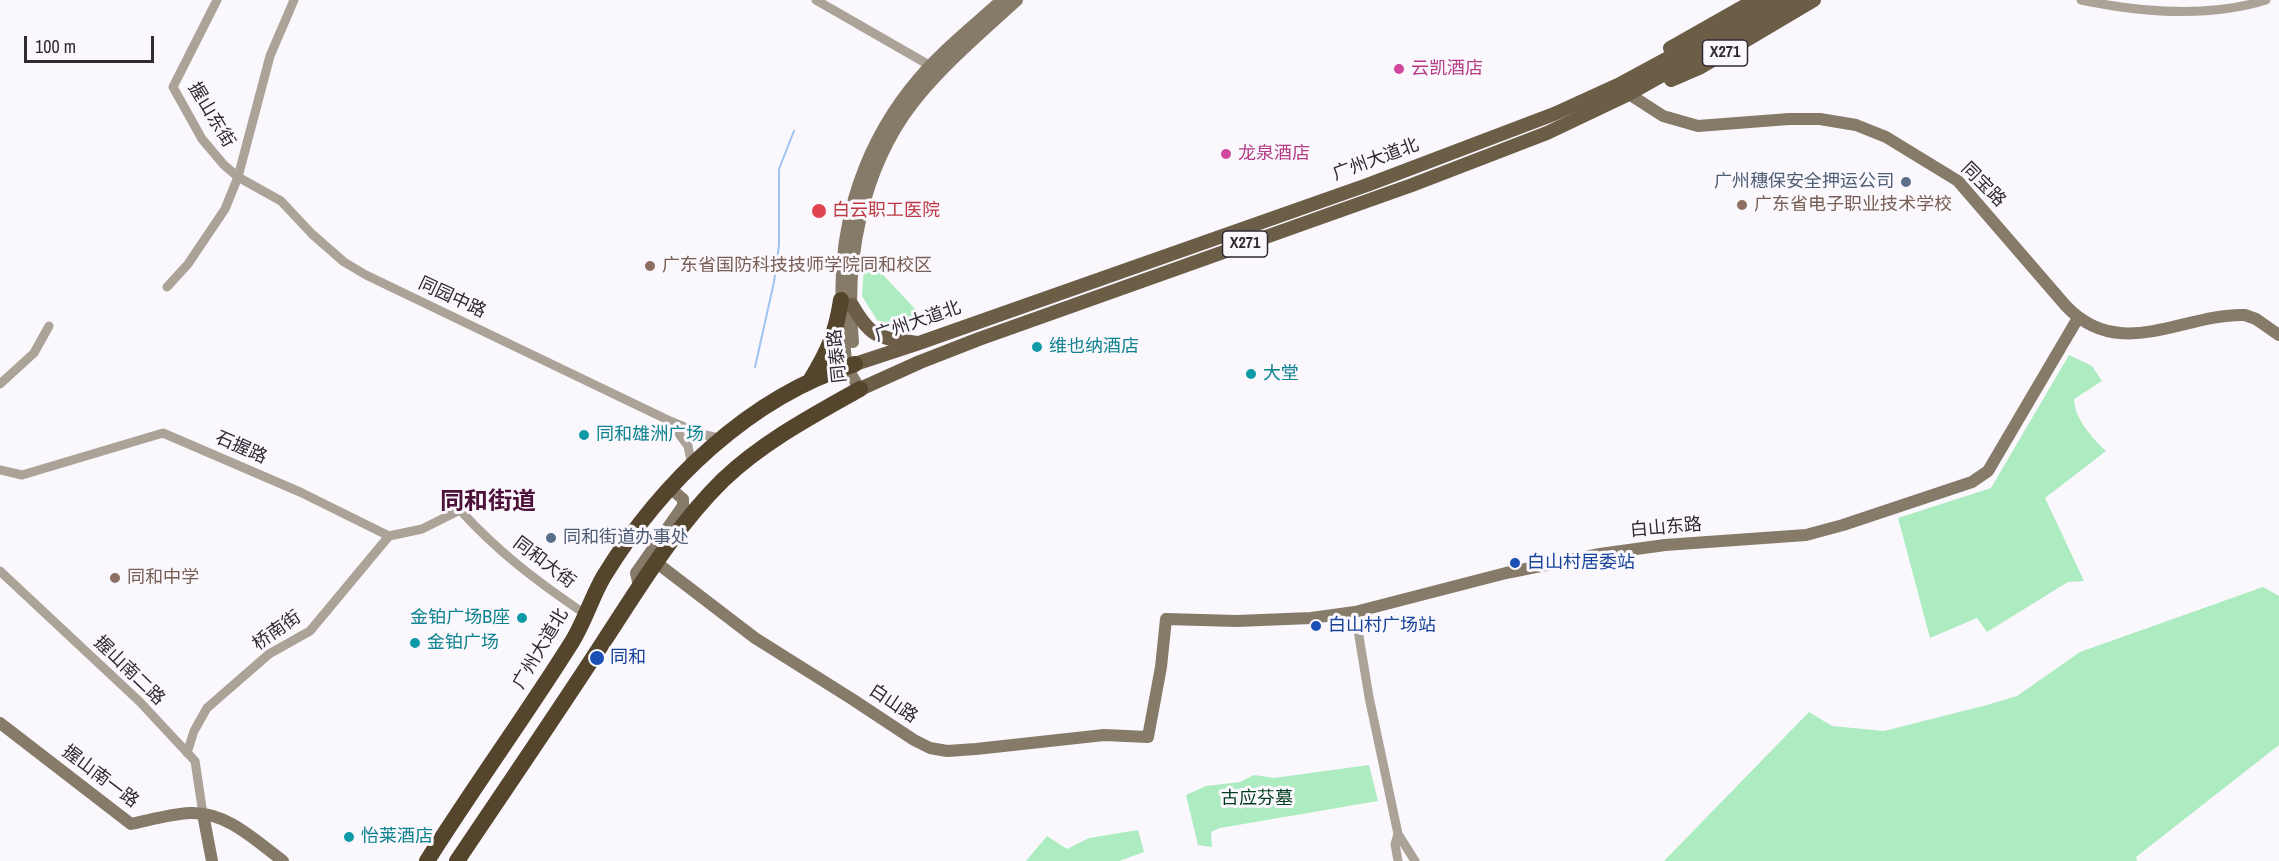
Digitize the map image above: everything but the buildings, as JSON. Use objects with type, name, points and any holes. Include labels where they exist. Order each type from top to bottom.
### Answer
[{"type":"highway","points":[[810,381],[834,336],[846,302]]},
{"type":"highway","name":"广州大道北","points":[[427,861],[570,645],[605,575],[670,488],[723,439],[770,403],[810,381],[851,365]]},
{"type":"highway","name":"广州大道北","points":[[457,861],[639,586],[696,510],[735,470],[759,450],[860,389]]},
{"type":"main road","name":"X271","points":[[1626,89],[1644,65],[1755,0]]},
{"type":"main road","points":[[1659,71],[1775,0]]},
{"type":"main road","points":[[1626,89],[1796,0]]},
{"type":"main road","name":"X271","points":[[1626,89],[1657,86],[1701,67],[1814,0]]},
{"type":"main road","name":"广州大道北","points":[[851,365],[920,343],[1473,146],[1626,89]]},
{"type":"main road","name":"广州大道北","points":[[860,389],[920,362],[1024,322],[1431,178],[1556,130],[1626,89]]},
{"type":"main road","points":[[846,302],[868,329],[876,335],[920,343]]},
{"type":"main road","points":[[1018,308],[1024,322]]},
{"type":"street","name":"握山东街","points":[[217,0],[173,87],[202,139],[224,165],[238,177]]},
{"type":"street","points":[[168,287],[188,264],[225,209],[238,177],[270,56],[294,0]]},
{"type":"street","points":[[816,0],[935,68]]},
{"type":"street","name":"同泰路","points":[[860,389],[851,365],[846,302],[845,234],[863,170],[894,111],[1002,0]]},
{"type":"street","name":"同泰路","points":[[935,68],[1017,0]]},
{"type":"street","points":[[2081,0],[2171,12],[2219,9],[2266,0]]},
{"type":"street","name":"同宝路","points":[[1626,89],[1663,116],[1698,126],[1789,119],[1821,119],[1856,125],[1886,138],[1958,181],[2078,318],[2114,332],[2135,334],[2245,315],[2256,319],[2279,335]]},
{"type":"street","name":"同园中路","points":[[238,177],[280,201],[344,262],[366,275],[670,421],[701,434],[723,439]]},
{"type":"street","name":"白山东路","points":[[1166,619],[1278,620],[1355,612],[1506,573],[1600,554],[1665,545],[1806,535],[1843,525],[1972,482],[1988,471],[2078,318]]},
{"type":"street","points":[[0,384],[34,353],[49,326]]},
{"type":"street","points":[[670,421],[685,440],[692,466]]},
{"type":"street","name":"石握路","points":[[0,470],[22,475],[163,433],[300,492],[389,536]]},
{"type":"street","points":[[639,586],[636,573],[683,506],[683,499],[670,488]]},
{"type":"street","name":"同和大街","points":[[389,536],[422,529],[460,510],[485,537],[523,571],[585,614]]},
{"type":"street","name":"桥南街","points":[[188,753],[194,730],[207,708],[269,654],[310,631],[389,536]]},
{"type":"street","name":"白山路","points":[[657,562],[755,638],[914,741],[930,748],[947,750],[1104,735],[1148,737],[1161,667],[1166,619]]},
{"type":"street","name":"握山南二路","points":[[0,571],[139,701],[195,761],[203,814]]},
{"type":"street","points":[[1355,612],[1369,697],[1398,834],[1415,861]]},
{"type":"street","name":"握山南一路","points":[[0,723],[131,824],[181,813],[203,814],[237,826],[283,861]]},
{"type":"street","points":[[203,814],[212,861]]},
{"type":"street","points":[[1398,834],[1395,844],[1398,861]]},
{"type":"green space","points":[[873,264],[915,309],[917,320],[915,324],[885,323],[877,320],[862,296],[864,267]]},
{"type":"green space","points":[[2069,355],[2092,366],[2102,381],[2074,399],[2081,421],[2106,451],[2045,498],[2084,581],[2068,582],[1987,632],[1977,618],[1930,638],[1898,518],[1991,488]]},
{"type":"green space","points":[[2263,587],[2279,596],[2279,745],[2136,857],[2137,861],[1664,861],[1809,712],[1832,726],[1884,731],[1987,705],[2017,696],[2080,652]]},
{"type":"green space","name":"古应芬墓","points":[[1369,765],[1378,801],[1220,828],[1211,832],[1212,847],[1198,845],[1186,795],[1206,786],[1240,782],[1254,775],[1274,778]]},
{"type":"green space","points":[[1138,830],[1144,852],[1119,861],[1026,861],[1047,836],[1067,849],[1089,838]]},
{"type":"waterway","points":[[755,367],[774,282],[779,245],[779,169],[794,131]]},
{"type":"place","name":"云凯酒店","points":[[1399,69]]},
{"type":"place","name":"龙泉酒店","points":[[1226,154]]},
{"type":"place","name":"广州穗保安全押运公司","points":[[1906,182]]},
{"type":"place","name":"广东省电子职业技术学校","points":[[1742,205]]},
{"type":"place","name":"白云职工医院","points":[[819,211]]},
{"type":"place","name":"广东省国防科技技师学院同和校区","points":[[650,266]]},
{"type":"place","name":"维也纳酒店","points":[[1037,347]]},
{"type":"place","name":"大堂","points":[[1251,374]]},
{"type":"place","name":"同和雄洲广场","points":[[584,435]]},
{"type":"place","name":"同和街道办事处","points":[[551,538]]},
{"type":"place","name":"白山村居委站","points":[[1515,563]]},
{"type":"place","name":"同和中学","points":[[115,578]]},
{"type":"place","name":"金铂广场B座","points":[[522,618]]},
{"type":"place","name":"白山村广场站","points":[[1316,626]]},
{"type":"place","name":"金铂广场","points":[[415,643]]},
{"type":"place","name":"同和","points":[[597,658]]},
{"type":"place","name":"怡莱酒店","points":[[349,837]]},
{"type":"district","name":"同和街道","points":[[488,503]]}]
